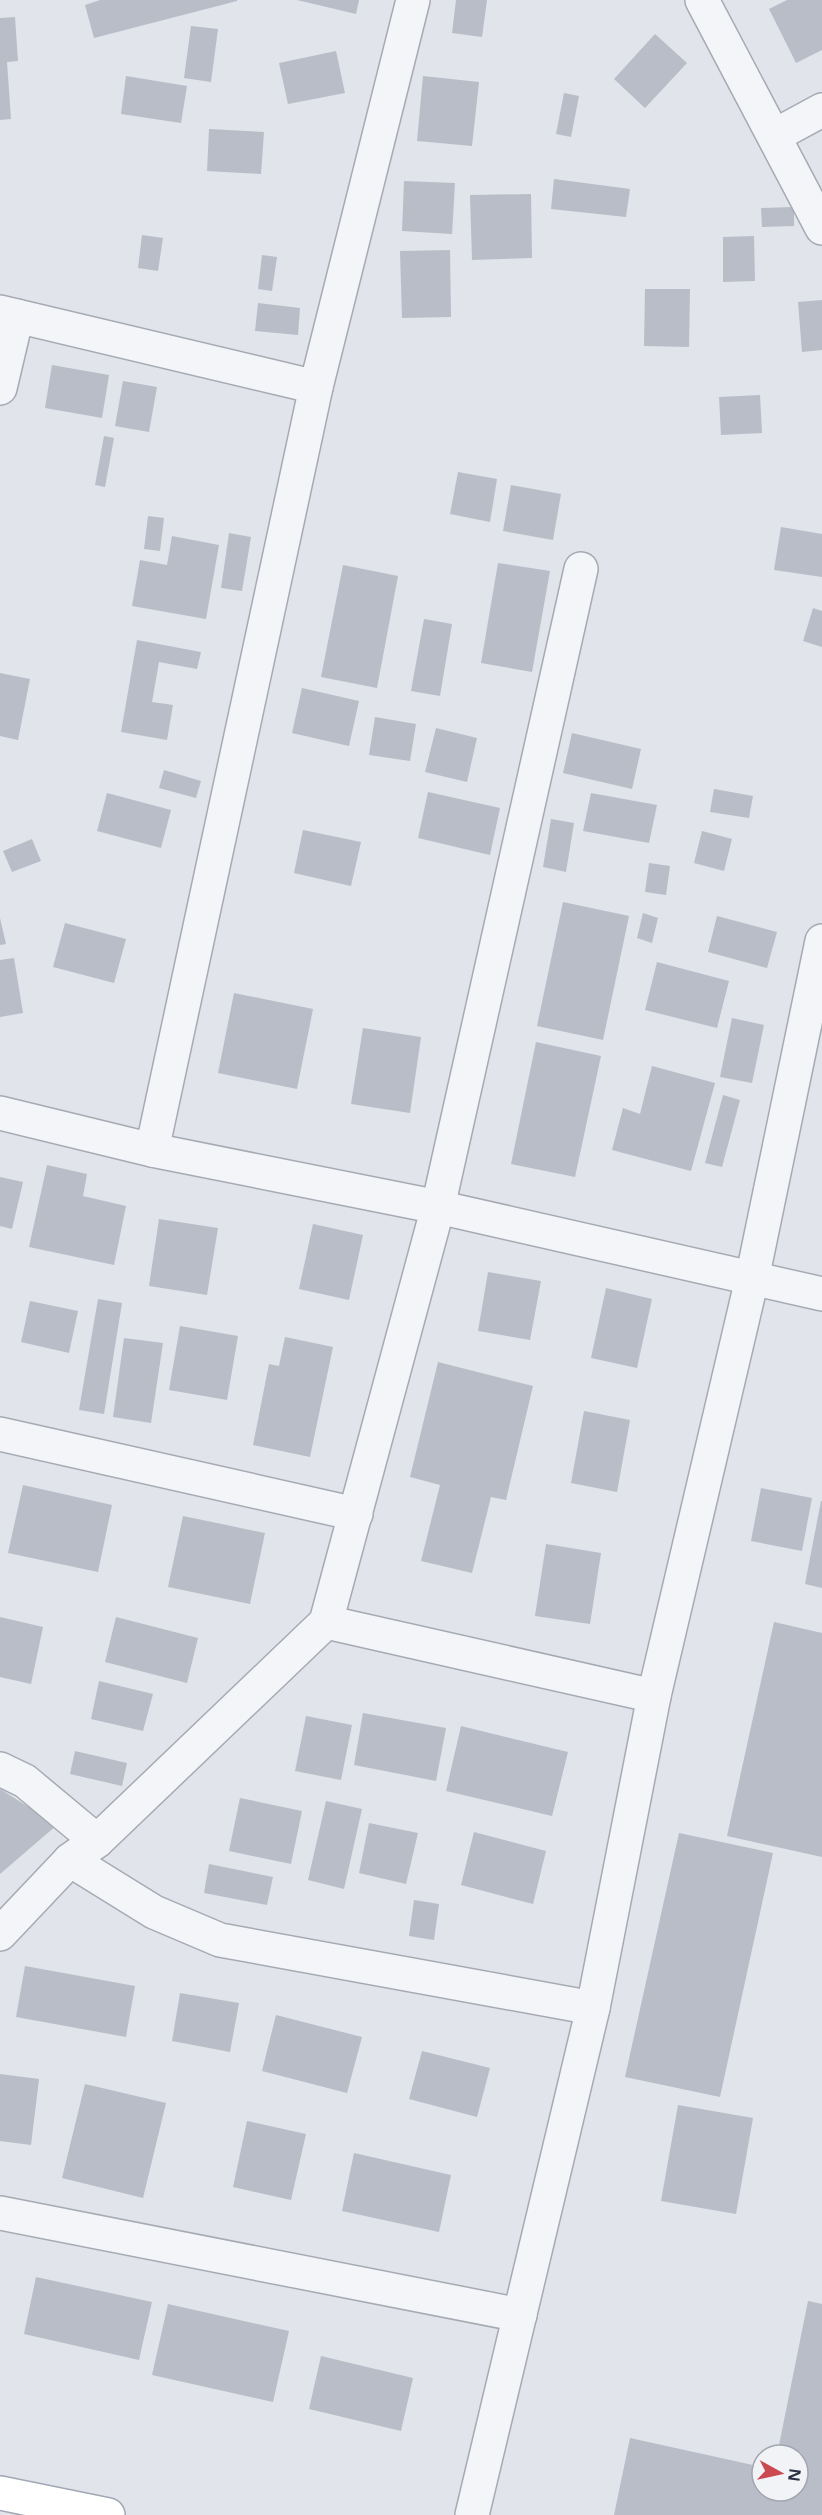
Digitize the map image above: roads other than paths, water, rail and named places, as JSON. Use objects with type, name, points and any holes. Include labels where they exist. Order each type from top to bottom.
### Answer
[{"type":"main road","points":[[0,2493],[108,2515]]},
{"type":"street","points":[[152,1150],[316,387],[413,0]]},
{"type":"street","points":[[702,0],[822,228]]},
{"type":"street","points":[[774,136],[822,110]]},
{"type":"street","points":[[0,388],[8,314],[316,387]]},
{"type":"street","points":[[0,1934],[70,1860],[97,1841],[326,1622],[438,1207],[581,569]]},
{"type":"street","points":[[472,2515],[593,2008],[654,1696],[752,1279],[822,940]]},
{"type":"street","points":[[0,1113],[152,1150],[438,1207],[822,1294]]},
{"type":"street","points":[[0,1434],[356,1514]]},
{"type":"street","points":[[326,1622],[654,1696]]},
{"type":"street","points":[[0,1769],[25,1781],[97,1841]]},
{"type":"street","points":[[70,1860],[154,1912],[220,1940],[593,2008]]},
{"type":"street","points":[[0,2213],[520,2315]]}]
